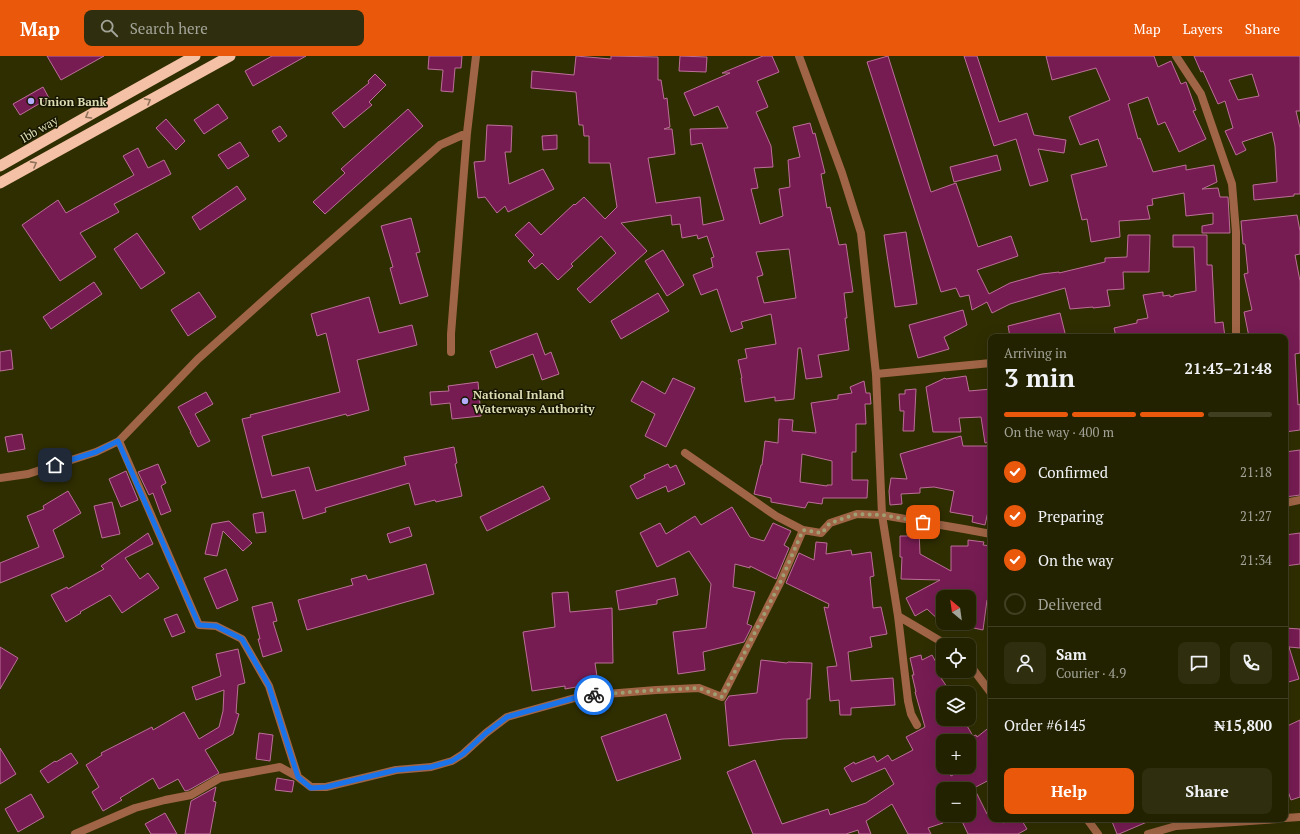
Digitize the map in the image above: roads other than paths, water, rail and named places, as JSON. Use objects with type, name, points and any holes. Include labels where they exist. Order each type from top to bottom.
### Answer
[{"type":"highway","name":"Ibb way","points":[[0,166],[196,56]]},
{"type":"highway","points":[[0,183],[230,56]]},
{"type":"street","points":[[451,352],[451,334],[467,134],[476,56]]},
{"type":"street","points":[[799,56],[842,173],[861,233],[876,374],[882,515],[898,616],[908,701],[911,714],[917,725]]},
{"type":"street","points":[[1176,56],[1201,94],[1232,184],[1236,232],[1236,334]]},
{"type":"street","points":[[0,478],[28,474],[96,452],[118,441],[198,359],[292,275],[440,145],[467,134]]},
{"type":"street","points":[[876,374],[988,363]]},
{"type":"street","points":[[118,441],[199,625],[216,626],[242,639],[269,686],[298,777]]},
{"type":"street","points":[[685,453],[776,516],[803,530],[822,533],[830,523],[857,514],[882,515],[988,533]]},
{"type":"street","points":[[1288,502],[1300,500]]},
{"type":"street","points":[[75,834],[135,808],[191,795],[220,778],[280,767],[298,777],[311,788],[326,787],[396,770],[431,767],[452,761],[463,754],[486,733],[507,717],[582,696],[699,688],[722,697],[780,583],[803,530]]},
{"type":"street","points":[[898,616],[936,638]]},
{"type":"street","points":[[976,673],[988,689]]},
{"type":"street","points":[[1288,818],[1300,817]]},
{"type":"street","points":[[1089,822],[1098,834]]},
{"type":"street","points":[[1148,834],[1176,826],[1234,822]]},
{"type":"place","name":"Union Bank","points":[[31,101]]},
{"type":"place","name":"National Inland Waterways Authority","points":[[465,401]]}]
